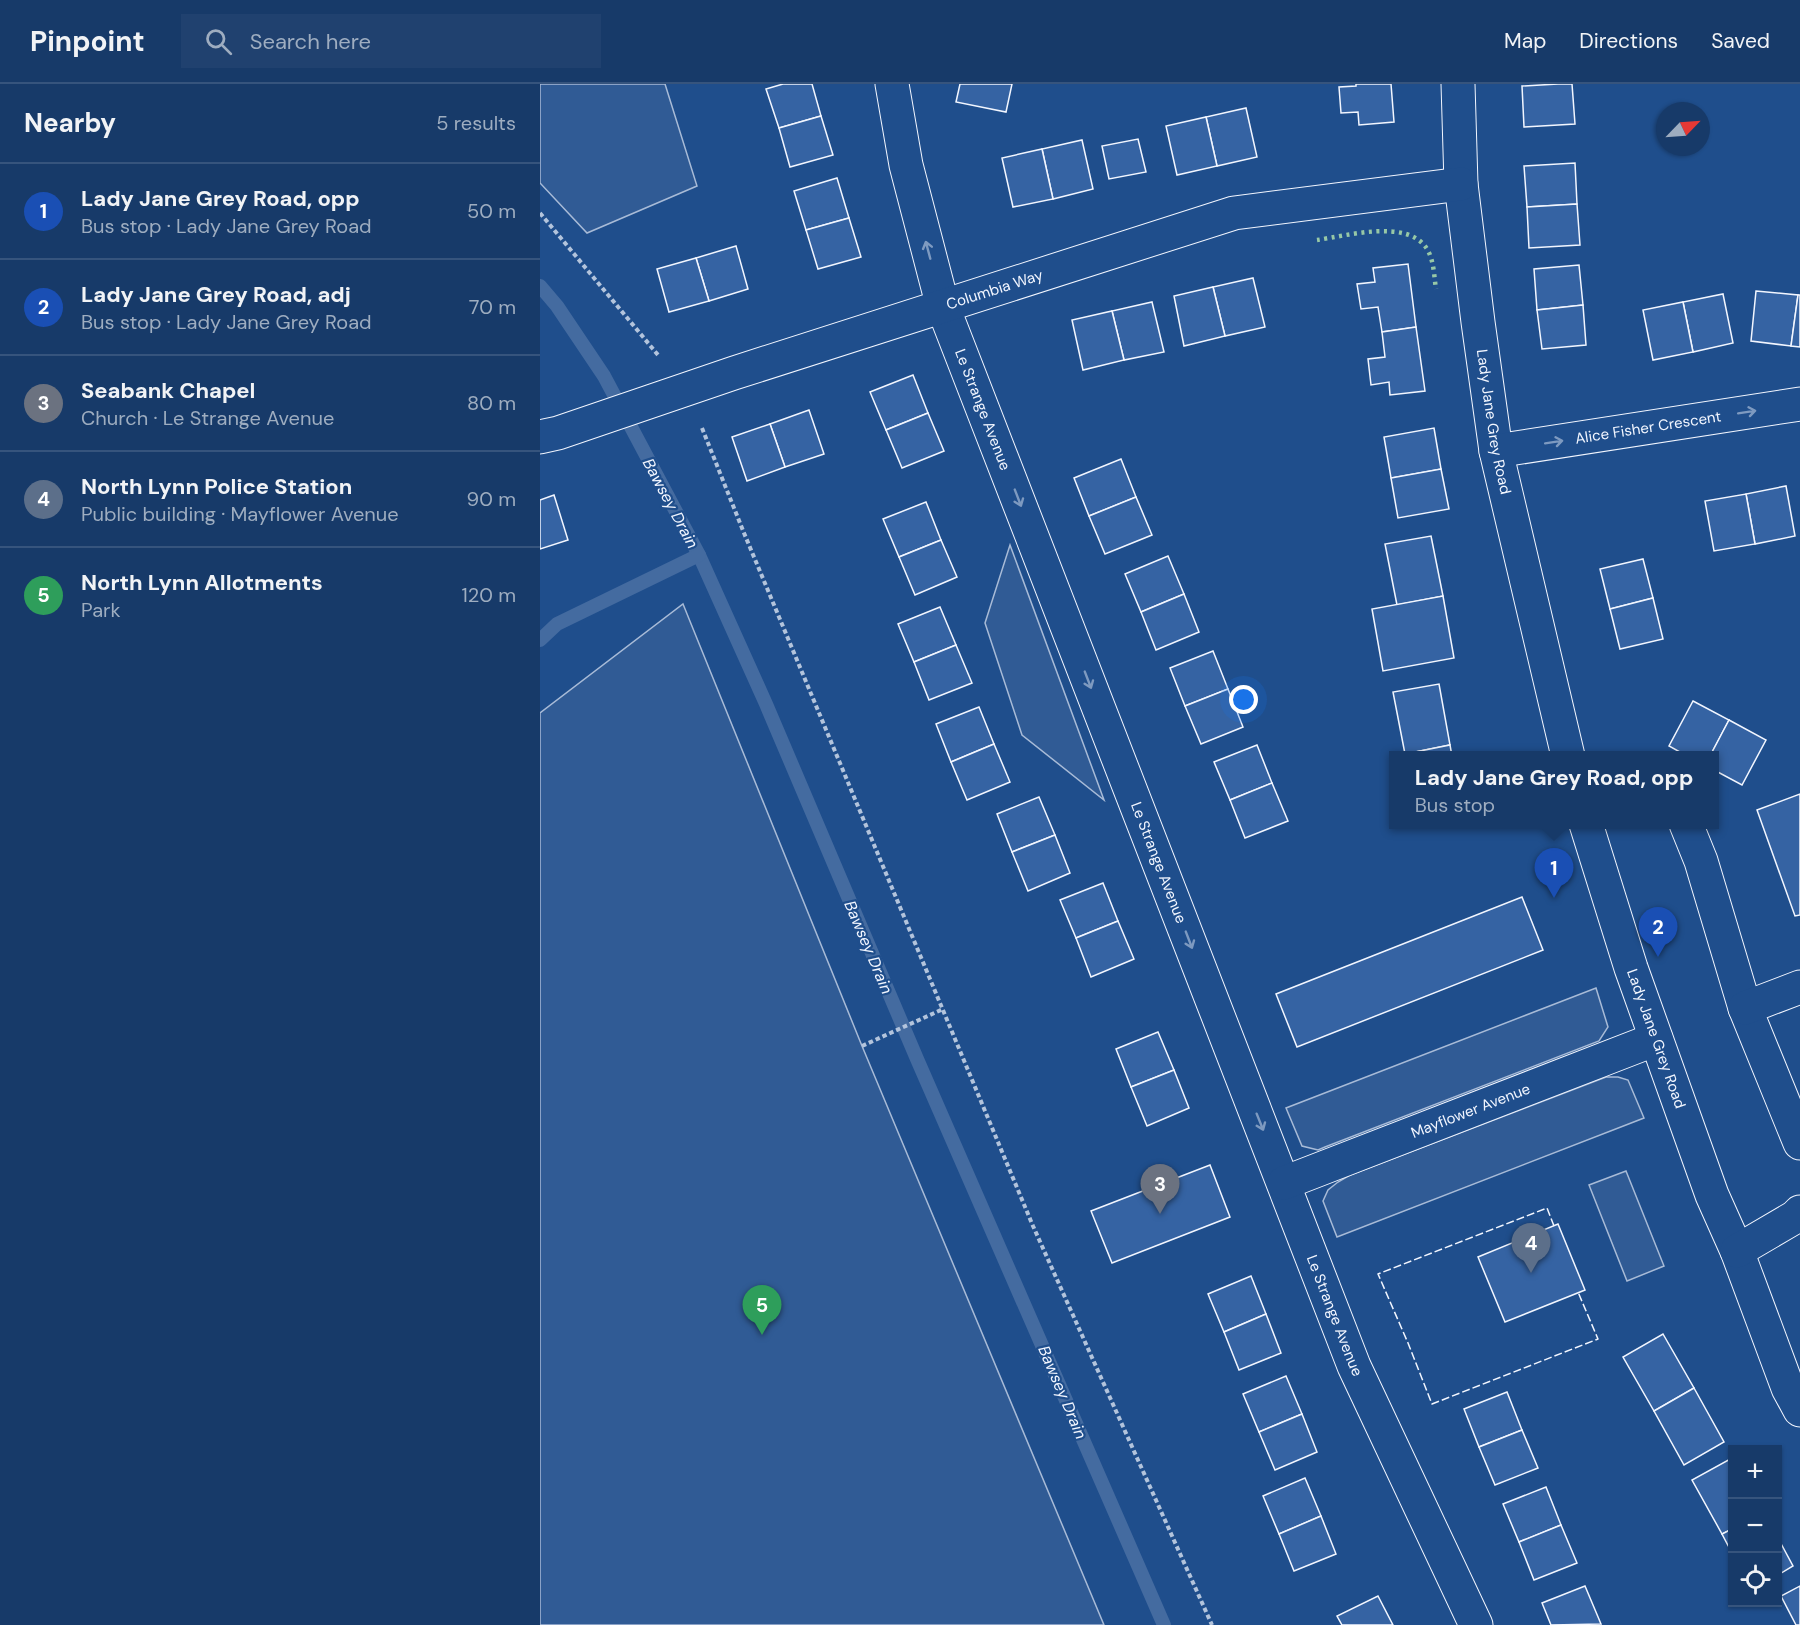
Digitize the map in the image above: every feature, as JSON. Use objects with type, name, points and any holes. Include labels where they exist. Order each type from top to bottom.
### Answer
[{"type":"street","name":"Le Strange Avenue","points":[[892,84],[906,165],[943,307],[1354,1366],[1476,1625]]},
{"type":"street","name":"Lady Jane Grey Road","points":[[1458,84],[1461,184],[1496,451],[1567,751]]},
{"type":"street","name":"Columbia Way","points":[[549,435],[1234,213],[1461,184]]},
{"type":"street","name":"Alice Fisher Crescent","points":[[1496,451],[1800,404]]},
{"type":"street","name":"Lady Jane Grey Road","points":[[1587,829],[1631,968],[1712,1195],[1737,1251],[1788,1388],[1800,1410]]},
{"type":"street","points":[[1688,829],[1701,861],[1745,1008],[1800,1143]]},
{"type":"street","points":[[1745,1008],[1800,987]]},
{"type":"street","name":"Mayflower Avenue","points":[[1284,1183],[1656,1039]]},
{"type":"street","points":[[1737,1251],[1800,1212]]},
{"type":"path","points":[[540,213],[687,389],[753,555],[1033,1226],[1212,1625]]},
{"type":"path","points":[[862,1046],[943,1009]]},
{"type":"shaded area","points":[[540,84],[665,84],[697,186],[587,233],[540,183]]},
{"type":"shaded area","points":[[1010,545],[1104,800],[1022,735],[985,623]]},
{"type":"shaded area","points":[[683,604],[862,1046],[1104,1625],[540,1625],[540,713]]},
{"type":"shaded area","points":[[1596,988],[1608,1027],[1599,1041],[1318,1150],[1302,1146],[1286,1108]]},
{"type":"shaded area","points":[[1606,1077],[1628,1080],[1644,1118],[1337,1237],[1323,1201],[1328,1190],[1338,1182],[1350,1175]]},
{"type":"shaded area","points":[[1626,1171],[1664,1266],[1627,1281],[1589,1185]]},
{"type":"building","points":[[783,84],[812,84],[821,116],[779,128],[766,89]]},
{"type":"building","points":[[960,84],[1012,84],[1006,112],[956,102]]},
{"type":"building","points":[[1356,84],[1391,84],[1394,122],[1359,125],[1358,112],[1341,113],[1339,87],[1356,86]]},
{"type":"building","points":[[1572,84],[1575,124],[1524,127],[1522,86]]},
{"type":"building","points":[[1246,108],[1257,157],[1217,166],[1206,117]]},
{"type":"building","points":[[821,116],[833,155],[790,167],[779,128]]},
{"type":"building","points":[[1206,117],[1217,166],[1177,175],[1166,126]]},
{"type":"building","points":[[1138,139],[1146,172],[1109,179],[1102,146]]},
{"type":"building","points":[[1082,140],[1093,189],[1053,199],[1042,149]]},
{"type":"building","points":[[1042,149],[1053,199],[1013,207],[1002,158]]},
{"type":"building","points":[[1575,163],[1577,204],[1527,207],[1524,166]]},
{"type":"building","points":[[837,178],[849,218],[806,230],[794,191]]},
{"type":"building","points":[[1577,204],[1580,245],[1529,248],[1527,207]]},
{"type":"building","points":[[849,218],[861,257],[818,269],[806,230]]},
{"type":"building","points":[[736,246],[748,289],[709,301],[696,258]]},
{"type":"building","points":[[696,258],[709,301],[669,312],[657,269]]},
{"type":"building","points":[[1408,264],[1416,327],[1382,332],[1378,307],[1361,309],[1357,284],[1375,282],[1373,268]]},
{"type":"building","points":[[1579,265],[1583,305],[1537,310],[1534,269]]},
{"type":"building","points":[[1253,278],[1265,327],[1225,336],[1213,287]]},
{"type":"building","points":[[1213,287],[1225,336],[1184,346],[1174,296]]},
{"type":"building","points":[[1756,291],[1798,295],[1791,346],[1751,341]]},
{"type":"building","points":[[1723,294],[1733,343],[1693,352],[1683,302]]},
{"type":"building","points":[[1798,295],[1800,295],[1800,347],[1791,346]]},
{"type":"building","points":[[1152,302],[1164,352],[1124,360],[1112,311]]},
{"type":"building","points":[[1683,302],[1693,352],[1653,360],[1643,310]]},
{"type":"building","points":[[1583,305],[1586,345],[1542,349],[1537,310]]},
{"type":"building","points":[[1112,311],[1124,360],[1083,370],[1072,320]]},
{"type":"building","points":[[1416,327],[1425,391],[1390,395],[1389,382],[1371,385],[1368,359],[1385,357],[1382,332]]},
{"type":"building","points":[[913,375],[928,413],[886,430],[870,392]]},
{"type":"building","points":[[809,410],[824,454],[785,467],[770,424]]},
{"type":"building","points":[[928,413],[944,451],[902,468],[886,430]]},
{"type":"building","points":[[770,424],[785,467],[747,481],[732,437]]},
{"type":"building","points":[[1434,428],[1441,469],[1391,478],[1384,437]]},
{"type":"building","points":[[1121,459],[1136,497],[1089,516],[1074,478]]},
{"type":"building","points":[[1441,469],[1449,509],[1398,518],[1391,478]]},
{"type":"building","points":[[1786,486],[1795,536],[1755,544],[1746,494]]},
{"type":"building","points":[[1746,494],[1755,544],[1714,551],[1705,501]]},
{"type":"building","points":[[554,495],[568,540],[540,549],[540,500]]},
{"type":"building","points":[[1136,497],[1152,535],[1105,554],[1089,516]]},
{"type":"building","points":[[926,502],[941,540],[899,557],[883,519]]},
{"type":"building","points":[[1431,536],[1443,596],[1397,605],[1385,544]]},
{"type":"building","points":[[941,540],[957,577],[915,595],[899,557]]},
{"type":"building","points":[[1168,556],[1184,594],[1141,612],[1125,574]]},
{"type":"building","points":[[1643,559],[1653,598],[1610,609],[1600,569]]},
{"type":"building","points":[[1184,594],[1199,632],[1156,650],[1141,612]]},
{"type":"building","points":[[1443,596],[1454,658],[1383,671],[1372,609]]},
{"type":"building","points":[[1653,598],[1663,639],[1620,649],[1610,609]]},
{"type":"building","points":[[940,607],[956,645],[914,662],[898,624]]},
{"type":"building","points":[[956,645],[972,683],[929,700],[914,662]]},
{"type":"building","points":[[1213,651],[1228,689],[1185,706],[1170,668]]},
{"type":"building","points":[[1439,684],[1450,745],[1420,751],[1404,751],[1393,692]]},
{"type":"building","points":[[1228,689],[1243,727],[1201,744],[1185,706]]},
{"type":"building","points":[[1693,701],[1729,720],[1713,751],[1678,751],[1669,746]]},
{"type":"building","points":[[979,707],[994,744],[951,762],[936,724]]},
{"type":"building","points":[[1729,720],[1766,740],[1742,785],[1719,773],[1719,751],[1713,751]]},
{"type":"building","points":[[994,744],[1010,782],[967,800],[951,762]]},
{"type":"building","points":[[1257,745],[1272,783],[1230,800],[1214,762]]},
{"type":"building","points":[[1450,745],[1451,751],[1420,751]]},
{"type":"building","points":[[1272,783],[1288,821],[1245,838],[1230,800]]},
{"type":"building","points":[[1800,794],[1800,915],[1795,916],[1757,810]]},
{"type":"building","points":[[1039,797],[1055,835],[1012,852],[997,814]]},
{"type":"building","points":[[1055,835],[1070,873],[1028,891],[1012,852]]},
{"type":"building","points":[[1103,883],[1118,921],[1076,938],[1060,900]]},
{"type":"building","points":[[1522,897],[1543,950],[1297,1047],[1276,994]]},
{"type":"building","points":[[1118,921],[1134,959],[1091,977],[1076,938]]},
{"type":"building","points":[[1158,1032],[1174,1070],[1131,1087],[1116,1049]]},
{"type":"building","points":[[1174,1070],[1189,1108],[1147,1126],[1131,1087]]},
{"type":"building","points":[[1210,1165],[1230,1217],[1112,1263],[1091,1211]]},
{"type":"building","points":[[1558,1224],[1585,1290],[1505,1322],[1478,1257]]},
{"type":"building","points":[[1251,1276],[1266,1314],[1224,1332],[1208,1294]]},
{"type":"building","points":[[1266,1314],[1281,1353],[1239,1370],[1224,1332]]},
{"type":"building","points":[[1663,1334],[1694,1388],[1654,1411],[1623,1357]]},
{"type":"building","points":[[1286,1376],[1302,1414],[1259,1432],[1243,1394]]},
{"type":"building","points":[[1694,1388],[1724,1442],[1684,1465],[1654,1411]]},
{"type":"building","points":[[1507,1392],[1522,1430],[1479,1447],[1464,1409]]},
{"type":"building","points":[[1302,1414],[1317,1452],[1275,1470],[1259,1432]]},
{"type":"building","points":[[1522,1430],[1538,1468],[1495,1485],[1479,1447]]},
{"type":"building","points":[[1728,1460],[1728,1531],[1722,1534],[1692,1480]]},
{"type":"building","points":[[1305,1478],[1321,1516],[1279,1534],[1263,1496]]},
{"type":"building","points":[[1546,1487],[1561,1525],[1519,1542],[1503,1504]]},
{"type":"building","points":[[1321,1516],[1336,1554],[1294,1571],[1279,1534]]},
{"type":"building","points":[[1561,1525],[1577,1563],[1534,1580],[1519,1542]]},
{"type":"building","points":[[1728,1531],[1728,1545],[1722,1534]]},
{"type":"building","points":[[1782,1545],[1793,1566],[1782,1573]]},
{"type":"building","points":[[1585,1586],[1601,1624],[1551,1625],[1542,1603]]},
{"type":"building","points":[[1800,1586],[1800,1625],[1796,1625],[1782,1595]]},
{"type":"building","points":[[1378,1596],[1393,1625],[1342,1625],[1337,1616]]},
{"type":"waterway","name":"Bawsey Drain","points":[[540,286],[557,306],[604,376],[699,555],[766,704],[917,1059],[1164,1625]]},
{"type":"waterway","points":[[540,640],[557,624],[699,555]]},
{"type":"hedge","points":[[1317,240],[1376,231],[1406,234],[1418,240],[1427,249],[1432,263],[1436,289]]},
{"type":"fence","points":[[1554,1226],[1547,1208],[1378,1274],[1432,1404],[1598,1339],[1578,1292]]},
{"type":"place","name":"Lady Jane Grey Road, opp","points":[[1554,898]]},
{"type":"place","name":"Lady Jane Grey Road, adj","points":[[1658,957]]},
{"type":"place","name":"Seabank Chapel","points":[[1160,1214]]},
{"type":"place","name":"North Lynn Police Station","points":[[1531,1273]]},
{"type":"place","name":"North Lynn Allotments","points":[[762,1335]]}]
